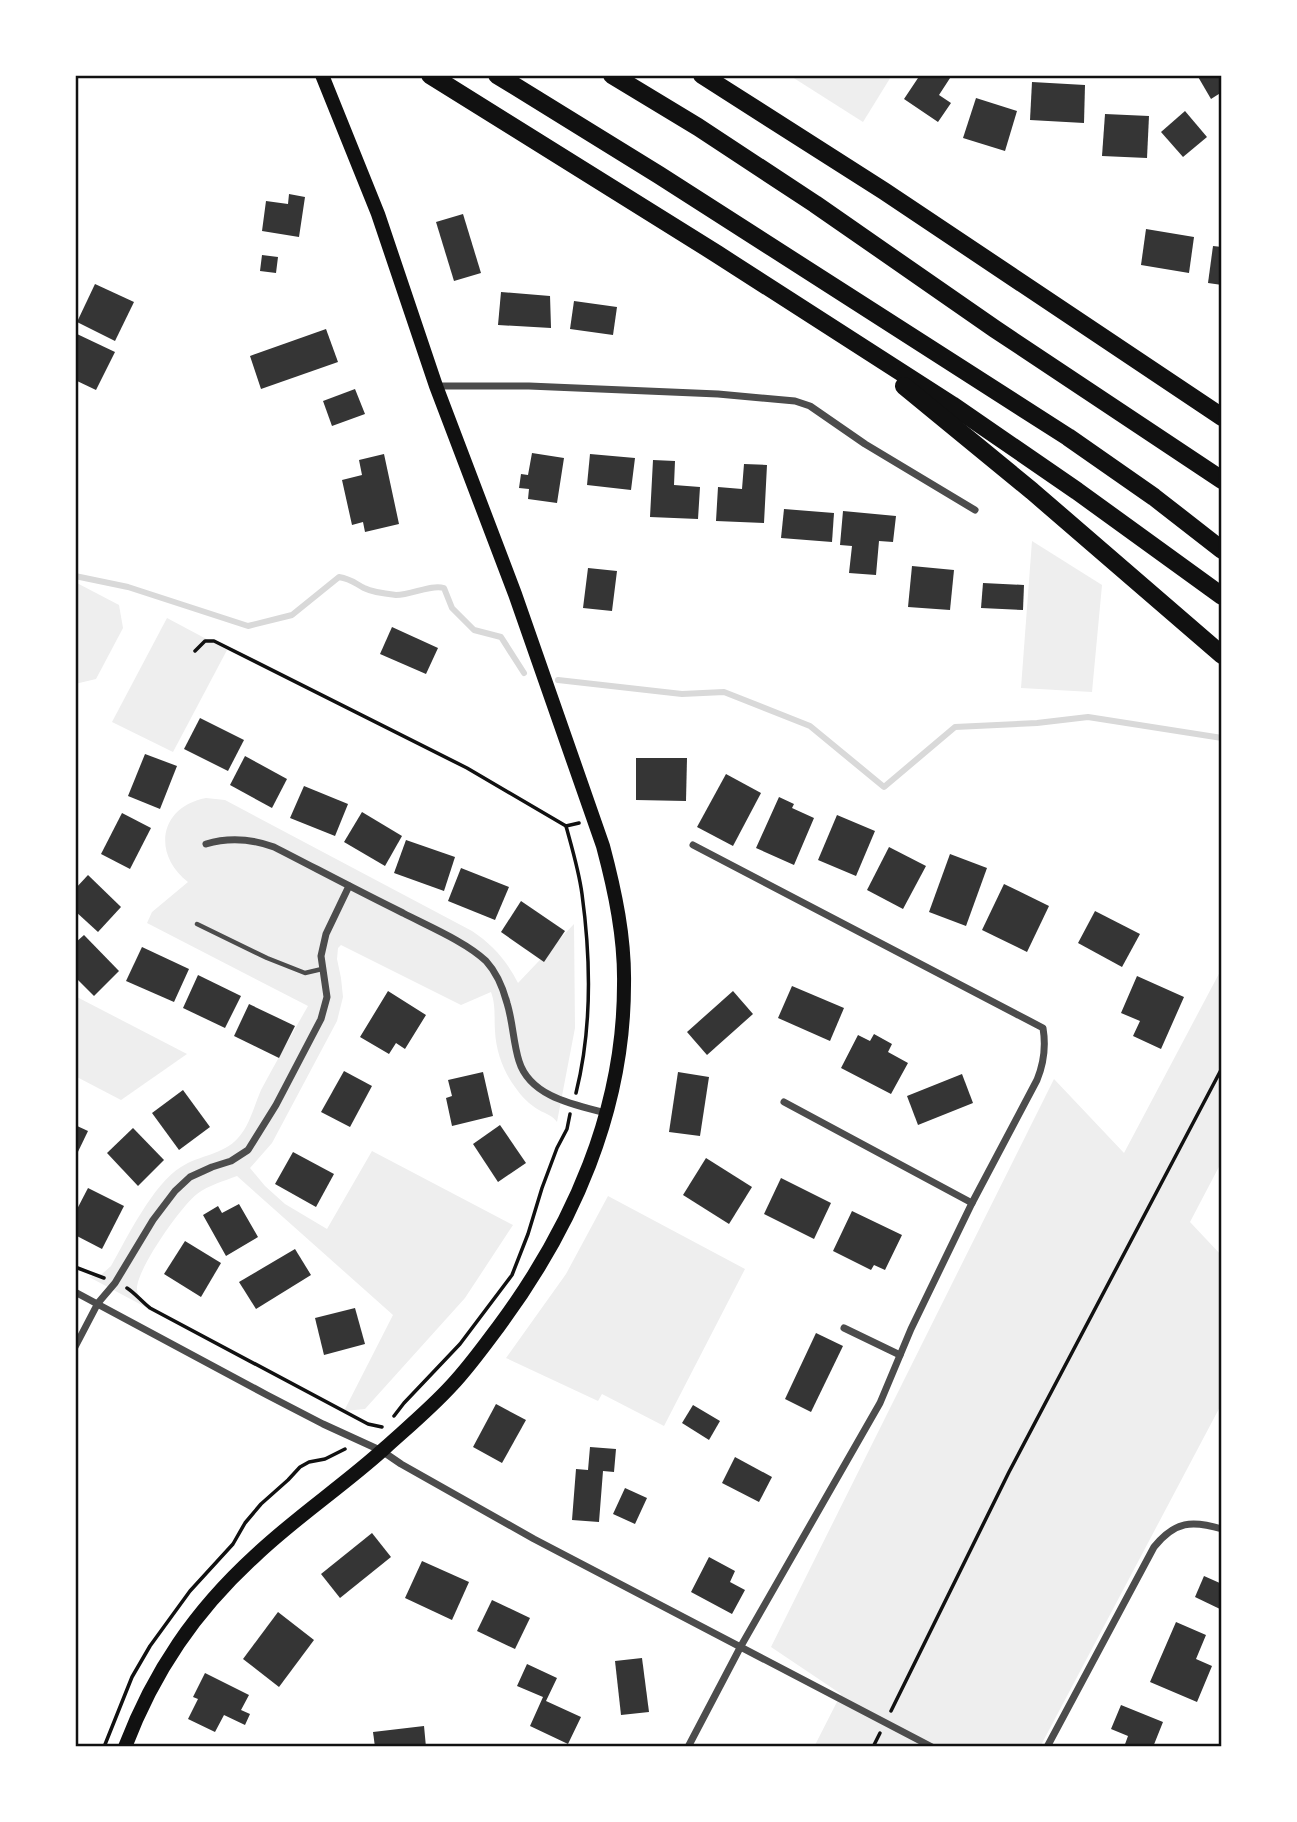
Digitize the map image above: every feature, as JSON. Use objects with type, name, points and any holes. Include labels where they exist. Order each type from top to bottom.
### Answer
[{"type":"highway","points":[[430,75],[952,405],[1066,483],[1222,596]]},
{"type":"highway","points":[[497,75],[659,175],[1068,437],[1222,542]]},
{"type":"highway","points":[[612,75],[698,127],[815,204],[1222,480]]},
{"type":"highway","points":[[702,75],[884,191],[1222,417]]},
{"type":"highway","points":[[827,324],[1032,491],[1222,655]]},
{"type":"highway","points":[[1154,497],[1222,551]]},
{"type":"main road","points":[[125,1747],[143,1703],[164,1663],[209,1603],[255,1556],[382,1451],[452,1386],[513,1307],[567,1216],[590,1163],[607,1114],[619,1060],[625,982],[621,934],[603,846],[515,594],[436,386],[378,214],[322,75]]},
{"type":"street","points":[[436,386],[542,386],[718,394],[795,401],[810,406],[864,444],[975,510]]},
{"type":"street","points":[[206,844],[231,839],[274,847],[456,940],[486,961],[502,984],[519,1063],[528,1079],[540,1089],[573,1105],[607,1114]]},
{"type":"street","points":[[688,1747],[741,1647],[880,1403],[972,1203],[1037,1080],[1045,1051],[1044,1028],[693,845]]},
{"type":"street","points":[[75,1347],[98,1303],[115,1283],[153,1220],[175,1191],[190,1177],[231,1161],[248,1150],[276,1105],[321,1019],[327,997],[321,956],[326,934],[349,886]]},
{"type":"street","points":[[784,1102],[972,1203]]},
{"type":"street","points":[[75,1292],[267,1395],[382,1451],[534,1539],[932,1747]]},
{"type":"street","points":[[844,1328],[900,1355]]},
{"type":"street","points":[[1047,1747],[1154,1547],[1175,1527],[1189,1523],[1204,1523],[1222,1529]]},
{"type":"lane","points":[[197,924],[305,973],[322,969]]},
{"type":"path","points":[[104,1747],[132,1677],[150,1646],[190,1591],[233,1544],[245,1523],[261,1504],[300,1467],[325,1459],[386,1425],[460,1344],[512,1275],[522,1252],[541,1188],[567,1129],[580,1079],[587,1028],[589,974],[582,892],[566,825],[467,768],[215,641],[205,641],[195,651]]},
{"type":"path","points":[[873,1747],[1009,1472],[1222,1068]]},
{"type":"path","points":[[75,1267],[132,1291],[150,1308],[368,1424],[386,1425]]},
{"type":"shaded area","points":[[789,75],[892,75],[863,122]]},
{"type":"shaded area","points":[[1032,541],[1102,585],[1092,692],[1021,688]]},
{"type":"shaded area","points":[[75,582],[119,605],[123,628],[96,679],[75,684]]},
{"type":"shaded area","points":[[167,618],[227,650],[173,752],[112,722]]},
{"type":"shaded area","points":[[206,798],[225,800],[472,931],[498,954],[518,983],[574,924],[575,1028],[557,1122],[526,1100],[507,1074],[497,1046],[491,992],[461,1005],[341,945],[338,948],[337,959],[343,997],[337,1021],[272,1143],[250,1168],[285,1204],[327,1229],[372,1151],[513,1225],[465,1298],[365,1409],[344,1411],[393,1315],[237,1176],[197,1194],[171,1224],[151,1254],[138,1281],[137,1290],[141,1299],[153,1311],[89,1277],[102,1274],[111,1266],[151,1198],[171,1175],[188,1163],[225,1148],[238,1138],[249,1121],[261,1090],[308,1006],[147,923],[152,912],[188,882],[177,871],[165,845],[170,821],[190,803]]},
{"type":"shaded area","points":[[1222,968],[1222,1161],[1190,1222],[1222,1256],[1222,1403],[1040,1747],[814,1747],[841,1694],[771,1647],[1054,1079],[1124,1153]]},
{"type":"shaded area","points":[[75,996],[187,1054],[121,1100],[75,1076]]},
{"type":"shaded area","points":[[608,1196],[745,1269],[664,1426],[602,1394],[598,1401],[506,1358],[566,1274]]},
{"type":"building","points":[[920,75],[952,75],[939,95],[951,103],[938,122],[904,99]]},
{"type":"building","points":[[1197,75],[1222,75],[1222,92],[1211,99]]},
{"type":"building","points":[[1032,82],[1085,85],[1084,123],[1030,120]]},
{"type":"building","points":[[976,98],[1017,111],[1005,151],[963,138]]},
{"type":"building","points":[[1185,111],[1207,137],[1183,157],[1161,132]]},
{"type":"building","points":[[1105,114],[1149,116],[1147,158],[1102,156]]},
{"type":"building","points":[[289,194],[305,197],[299,237],[262,231],[266,201],[288,204]]},
{"type":"building","points":[[463,214],[481,273],[454,281],[436,222]]},
{"type":"building","points":[[1146,229],[1194,237],[1189,273],[1141,265]]},
{"type":"building","points":[[1213,246],[1222,247],[1222,285],[1208,283]]},
{"type":"building","points":[[262,255],[278,257],[276,273],[260,271]]},
{"type":"building","points":[[95,284],[134,302],[115,341],[77,322]]},
{"type":"building","points":[[501,292],[550,296],[551,328],[498,325]]},
{"type":"building","points":[[574,301],[617,307],[613,335],[570,329]]},
{"type":"building","points":[[326,329],[338,362],[261,389],[250,356]]},
{"type":"building","points":[[77,334],[115,352],[96,390],[75,380]]},
{"type":"building","points":[[355,389],[365,414],[332,426],[323,401]]},
{"type":"building","points":[[532,453],[564,458],[557,503],[528,499],[529,489],[519,488],[521,474],[528,475]]},
{"type":"building","points":[[384,454],[399,524],[365,532],[363,522],[352,525],[342,480],[362,475],[359,460]]},
{"type":"building","points":[[590,454],[635,458],[631,490],[587,485]]},
{"type":"building","points":[[653,460],[675,461],[674,485],[700,487],[698,519],[650,517]]},
{"type":"building","points":[[744,464],[767,465],[764,523],[716,521],[718,487],[742,489]]},
{"type":"building","points":[[784,509],[834,513],[832,542],[781,538]]},
{"type":"building","points":[[843,511],[896,516],[893,542],[879,541],[876,575],[849,573],[852,546],[840,545]]},
{"type":"building","points":[[912,566],[954,570],[950,610],[908,607]]},
{"type":"building","points":[[588,568],[617,571],[612,611],[583,608]]},
{"type":"building","points":[[983,583],[1024,585],[1023,610],[981,608]]},
{"type":"building","points":[[392,627],[438,648],[426,674],[380,654]]},
{"type":"building","points":[[200,718],[244,740],[228,771],[184,749]]},
{"type":"building","points":[[145,754],[177,766],[160,809],[128,796]]},
{"type":"building","points":[[245,756],[287,779],[272,808],[230,785]]},
{"type":"building","points":[[636,758],[687,758],[686,801],[636,800]]},
{"type":"building","points":[[726,774],[761,793],[733,846],[697,827]]},
{"type":"building","points":[[304,786],[348,804],[335,836],[290,818]]},
{"type":"building","points":[[779,797],[794,804],[792,808],[814,818],[794,865],[756,848]]},
{"type":"building","points":[[362,812],[402,836],[385,866],[344,842]]},
{"type":"building","points":[[122,813],[151,828],[130,869],[101,854]]},
{"type":"building","points":[[837,815],[875,831],[856,876],[818,860]]},
{"type":"building","points":[[406,840],[455,857],[444,891],[394,873]]},
{"type":"building","points":[[889,847],[926,866],[903,909],[867,890]]},
{"type":"building","points":[[950,854],[987,868],[966,926],[929,912]]},
{"type":"building","points":[[461,868],[509,887],[495,920],[448,901]]},
{"type":"building","points":[[88,875],[121,907],[98,932],[75,911],[75,889]]},
{"type":"building","points":[[1004,884],[1049,906],[1027,952],[982,930]]},
{"type":"building","points":[[521,901],[565,931],[544,962],[501,932]]},
{"type":"building","points":[[1095,911],[1140,934],[1122,967],[1078,943]]},
{"type":"building","points":[[84,935],[119,971],[94,996],[75,977],[75,943]]},
{"type":"building","points":[[142,947],[189,969],[174,1002],[126,981]]},
{"type":"building","points":[[198,975],[241,996],[225,1028],[183,1008]]},
{"type":"building","points":[[1137,976],[1184,997],[1161,1049],[1133,1036],[1140,1021],[1121,1013]]},
{"type":"building","points":[[792,986],[844,1008],[830,1041],[778,1018]]},
{"type":"building","points":[[388,991],[426,1015],[405,1049],[396,1043],[389,1054],[360,1037]]},
{"type":"building","points":[[733,991],[753,1014],[707,1055],[687,1032]]},
{"type":"building","points":[[249,1004],[295,1026],[279,1058],[234,1036]]},
{"type":"building","points":[[874,1034],[892,1044],[888,1052],[908,1063],[891,1094],[841,1068],[858,1035],[870,1041]]},
{"type":"building","points":[[344,1071],[372,1086],[350,1127],[321,1112]]},
{"type":"building","points":[[483,1072],[493,1116],[452,1126],[446,1098],[452,1096],[448,1080]]},
{"type":"building","points":[[678,1072],[709,1077],[700,1136],[669,1132]]},
{"type":"building","points":[[962,1074],[973,1103],[918,1125],[907,1096]]},
{"type":"building","points":[[183,1090],[210,1127],[179,1150],[152,1113]]},
{"type":"building","points":[[75,1125],[88,1131],[75,1158]]},
{"type":"building","points":[[500,1125],[526,1163],[498,1182],[473,1144]]},
{"type":"building","points":[[133,1128],[164,1160],[138,1186],[107,1153]]},
{"type":"building","points":[[293,1152],[334,1174],[316,1207],[275,1184]]},
{"type":"building","points":[[706,1158],[752,1187],[729,1224],[683,1195]]},
{"type":"building","points":[[781,1178],[831,1203],[814,1239],[764,1214]]},
{"type":"building","points":[[88,1188],[124,1206],[102,1249],[75,1235],[75,1213]]},
{"type":"building","points":[[239,1204],[258,1237],[226,1256],[203,1215],[218,1206],[222,1213]]},
{"type":"building","points":[[852,1211],[902,1235],[885,1270],[874,1265],[871,1270],[833,1251]]},
{"type":"building","points":[[185,1241],[221,1263],[201,1297],[164,1274]]},
{"type":"building","points":[[295,1249],[311,1275],[256,1309],[239,1282]]},
{"type":"building","points":[[355,1308],[365,1344],[324,1355],[315,1318]]},
{"type":"building","points":[[816,1333],[843,1346],[811,1412],[785,1399]]},
{"type":"building","points":[[496,1404],[526,1420],[502,1463],[473,1447]]},
{"type":"building","points":[[693,1405],[720,1421],[709,1440],[682,1423]]},
{"type":"building","points":[[590,1447],[616,1449],[614,1472],[603,1471],[599,1522],[572,1520],[576,1469],[588,1470]]},
{"type":"building","points":[[735,1457],[772,1477],[759,1502],[722,1483]]},
{"type":"building","points":[[625,1488],[647,1498],[635,1524],[613,1514]]},
{"type":"building","points":[[372,1533],[391,1557],[340,1598],[321,1574]]},
{"type":"building","points":[[709,1557],[735,1571],[730,1582],[745,1590],[732,1614],[691,1592]]},
{"type":"building","points":[[422,1561],[469,1582],[452,1620],[405,1598]]},
{"type":"building","points":[[1204,1576],[1222,1584],[1222,1610],[1195,1597]]},
{"type":"building","points":[[492,1600],[530,1618],[515,1649],[477,1631]]},
{"type":"building","points":[[278,1612],[314,1640],[279,1687],[243,1659]]},
{"type":"building","points":[[1176,1622],[1206,1635],[1196,1659],[1212,1666],[1197,1702],[1150,1682]]},
{"type":"building","points":[[642,1658],[649,1712],[621,1715],[615,1661]]},
{"type":"building","points":[[527,1664],[557,1678],[546,1701],[581,1717],[568,1744],[530,1726],[543,1697],[517,1686]]},
{"type":"building","points":[[205,1673],[249,1695],[241,1710],[250,1714],[245,1725],[224,1715],[215,1732],[188,1719],[198,1699],[193,1697]]},
{"type":"building","points":[[1121,1705],[1163,1722],[1153,1747],[1124,1747],[1128,1736],[1111,1729]]},
{"type":"building","points":[[424,1726],[426,1747],[375,1747],[373,1732]]},
{"type":"waterway","points":[[75,576],[128,587],[248,626],[292,615],[339,577],[371,591],[396,595],[433,587],[444,588],[452,608],[474,630],[501,637],[524,673]]},
{"type":"waterway","points":[[558,680],[682,694],[724,692],[810,726],[884,787],[955,727],[1037,723],[1088,717],[1222,738]]}]
